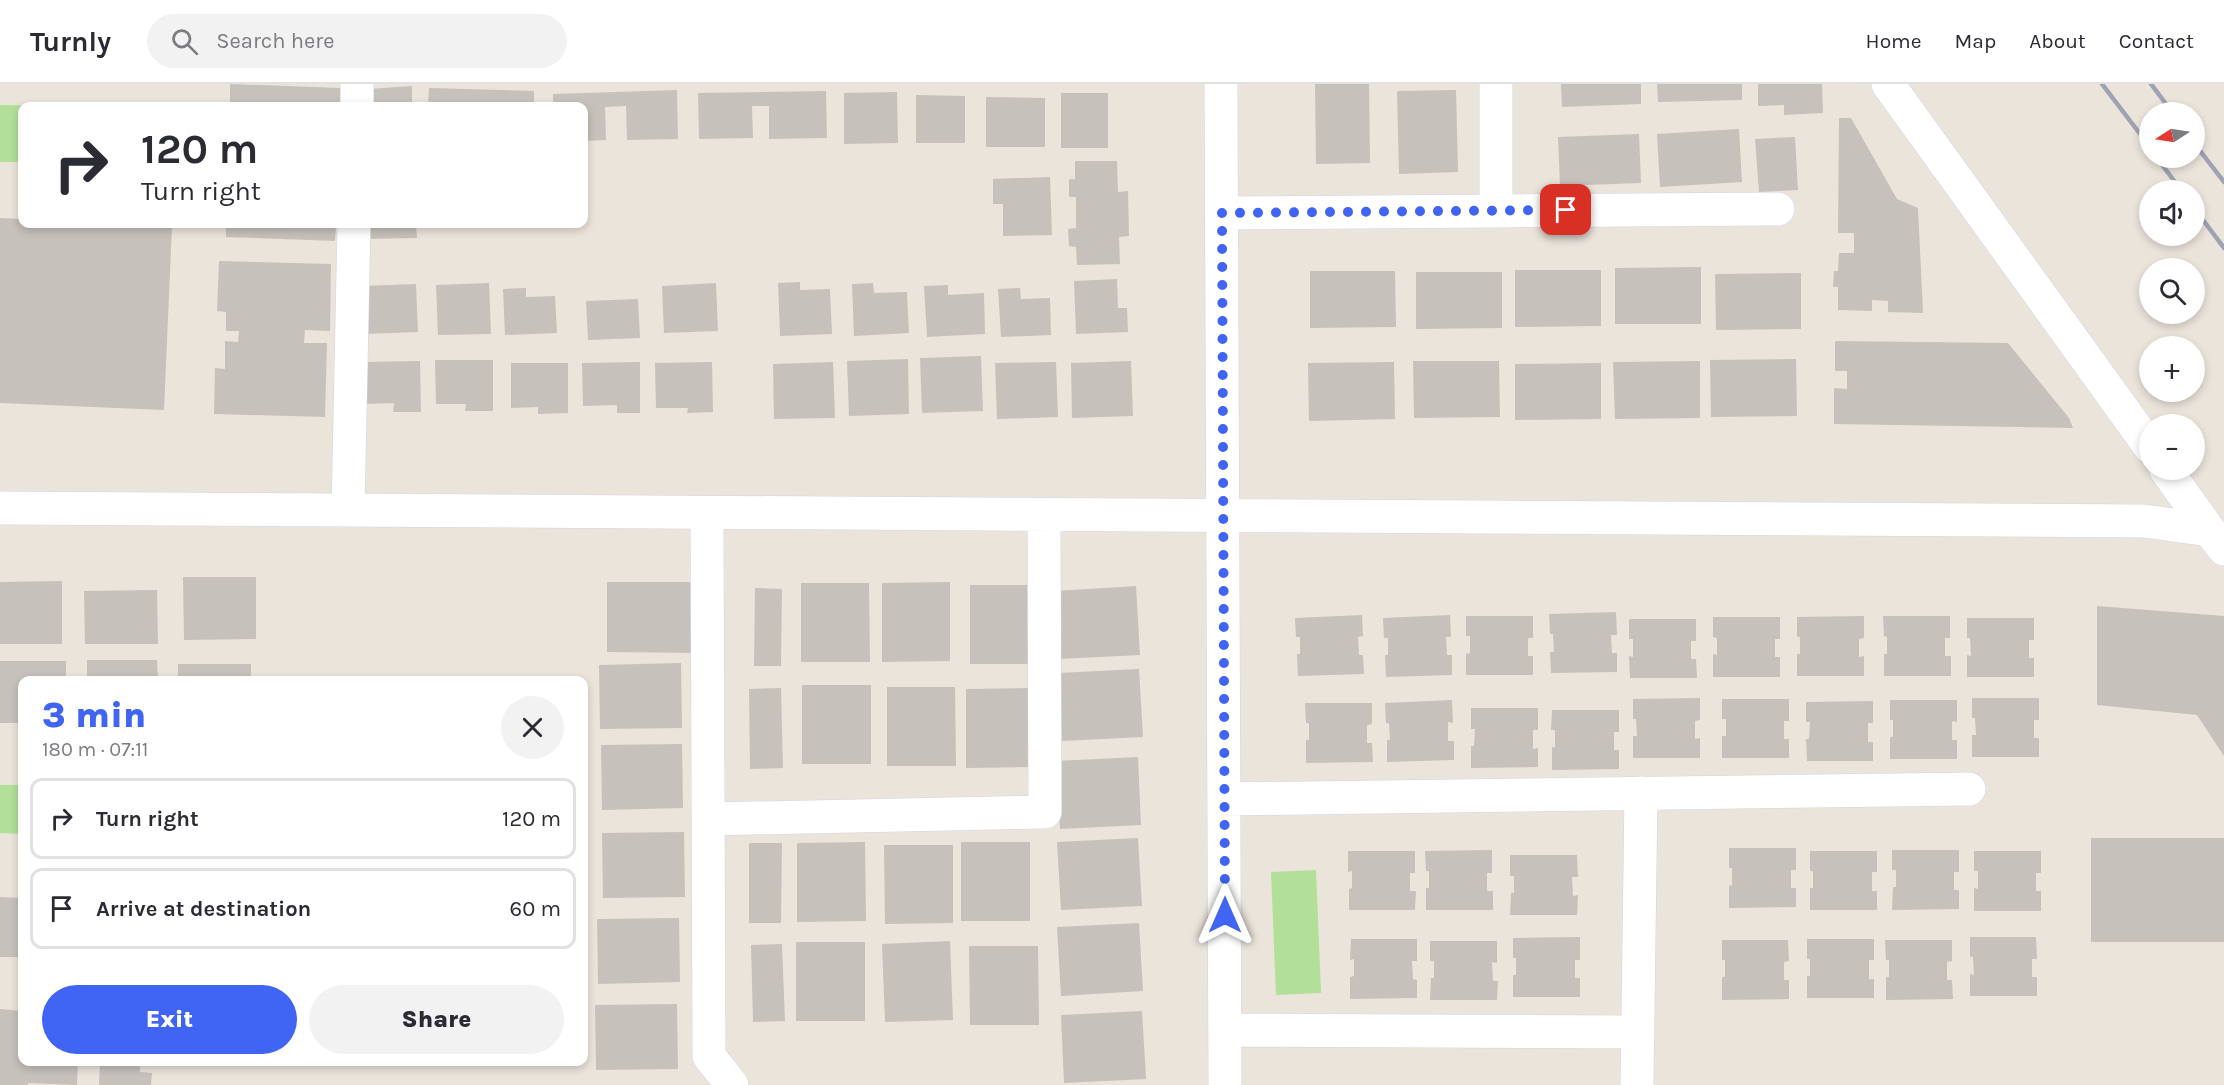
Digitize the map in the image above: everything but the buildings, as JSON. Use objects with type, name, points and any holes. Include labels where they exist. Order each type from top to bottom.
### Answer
[{"type":"street","points":[[357,84],[357,102]]},
{"type":"street","points":[[1221,84],[1225,1085]]},
{"type":"street","points":[[1496,84],[1496,211]]},
{"type":"street","points":[[1888,84],[2139,432]]},
{"type":"street","points":[[1222,213],[1778,209]]},
{"type":"street","points":[[348,510],[354,228]]},
{"type":"street","points":[[2173,480],[2217,539]]},
{"type":"street","points":[[0,508],[2144,521],[2217,539]]},
{"type":"street","points":[[707,513],[709,1056],[732,1085]]},
{"type":"street","points":[[709,819],[1045,812],[1044,515]]},
{"type":"street","points":[[1225,799],[1969,789]]},
{"type":"street","points":[[1637,1085],[1641,793]]},
{"type":"street","points":[[1225,1030],[1638,1032]]},
{"type":"green space","points":[[0,105],[18,105],[18,162],[0,162]]},
{"type":"green space","points":[[0,785],[18,785],[18,834],[0,833]]},
{"type":"green space","points":[[1316,870],[1321,993],[1276,995],[1271,872]]},
{"type":"railway","points":[[2102,84],[2139,133]]},
{"type":"railway","points":[[2151,84],[2164,102]]},
{"type":"railway","points":[[2205,157],[2224,182]]},
{"type":"railway","points":[[2164,168],[2174,180]]},
{"type":"railway","points":[[2205,223],[2224,248]]},
{"type":"route","points":[[1225,915],[1222,213],[1566,210]]}]
